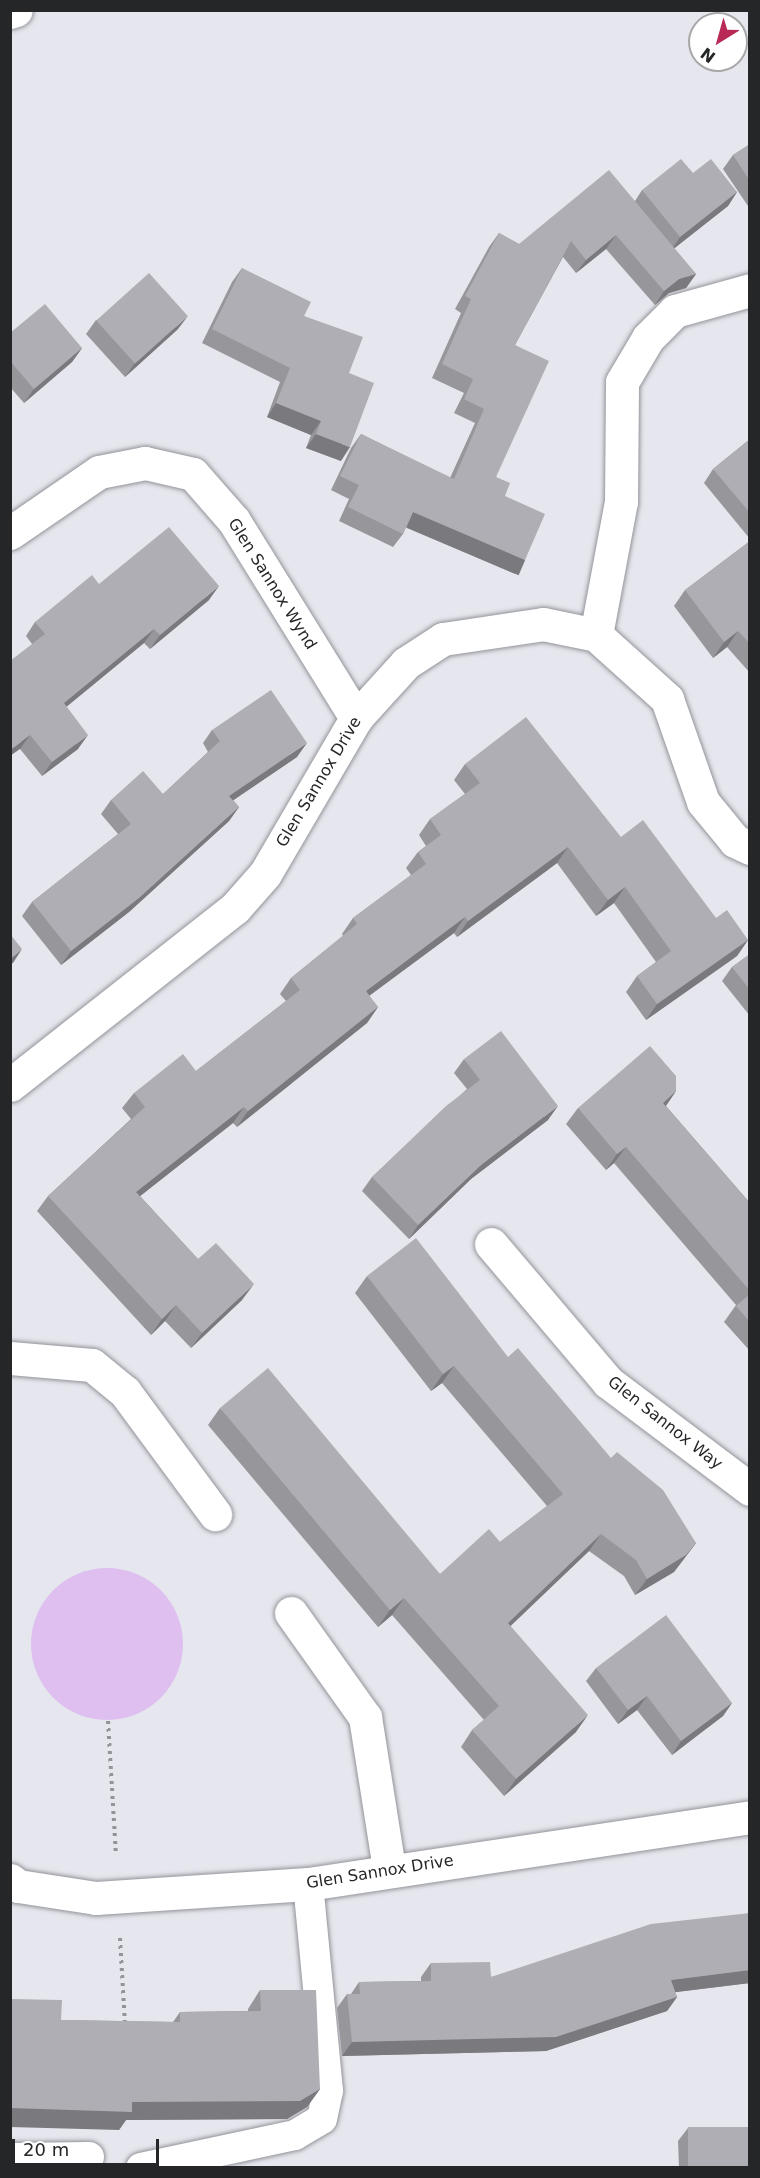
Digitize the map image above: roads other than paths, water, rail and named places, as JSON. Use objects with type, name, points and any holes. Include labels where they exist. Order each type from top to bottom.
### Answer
[{"type":"street","points":[[10,12],[16,10]]},
{"type":"street","points":[[750,290],[675,311],[648,338],[622,382],[621,502],[596,635],[667,699],[703,802],[735,841],[750,848]]},
{"type":"street","name":"Glen Sannox Wynd","points":[[10,533],[99,472],[145,463],[193,474],[234,521],[356,718]]},
{"type":"street","name":"Glen Sannox Drive","points":[[10,1085],[235,908],[265,874],[356,718],[406,663],[443,639],[543,624],[596,635]]},
{"type":"street","name":"Glen Sannox Way","points":[[491,1244],[609,1382],[750,1489]]},
{"type":"street","points":[[10,1358],[92,1365],[125,1392],[215,1514]]},
{"type":"street","points":[[291,1613],[365,1718],[389,1869]]},
{"type":"street","name":"Glen Sannox Drive","points":[[13,1888],[96,1898],[308,1884],[389,1869],[750,1817]]},
{"type":"lane","points":[[141,2168],[295,2135],[322,2119],[328,2091],[308,1884]]},
{"type":"lane","points":[[10,2158],[89,2157]]}]
